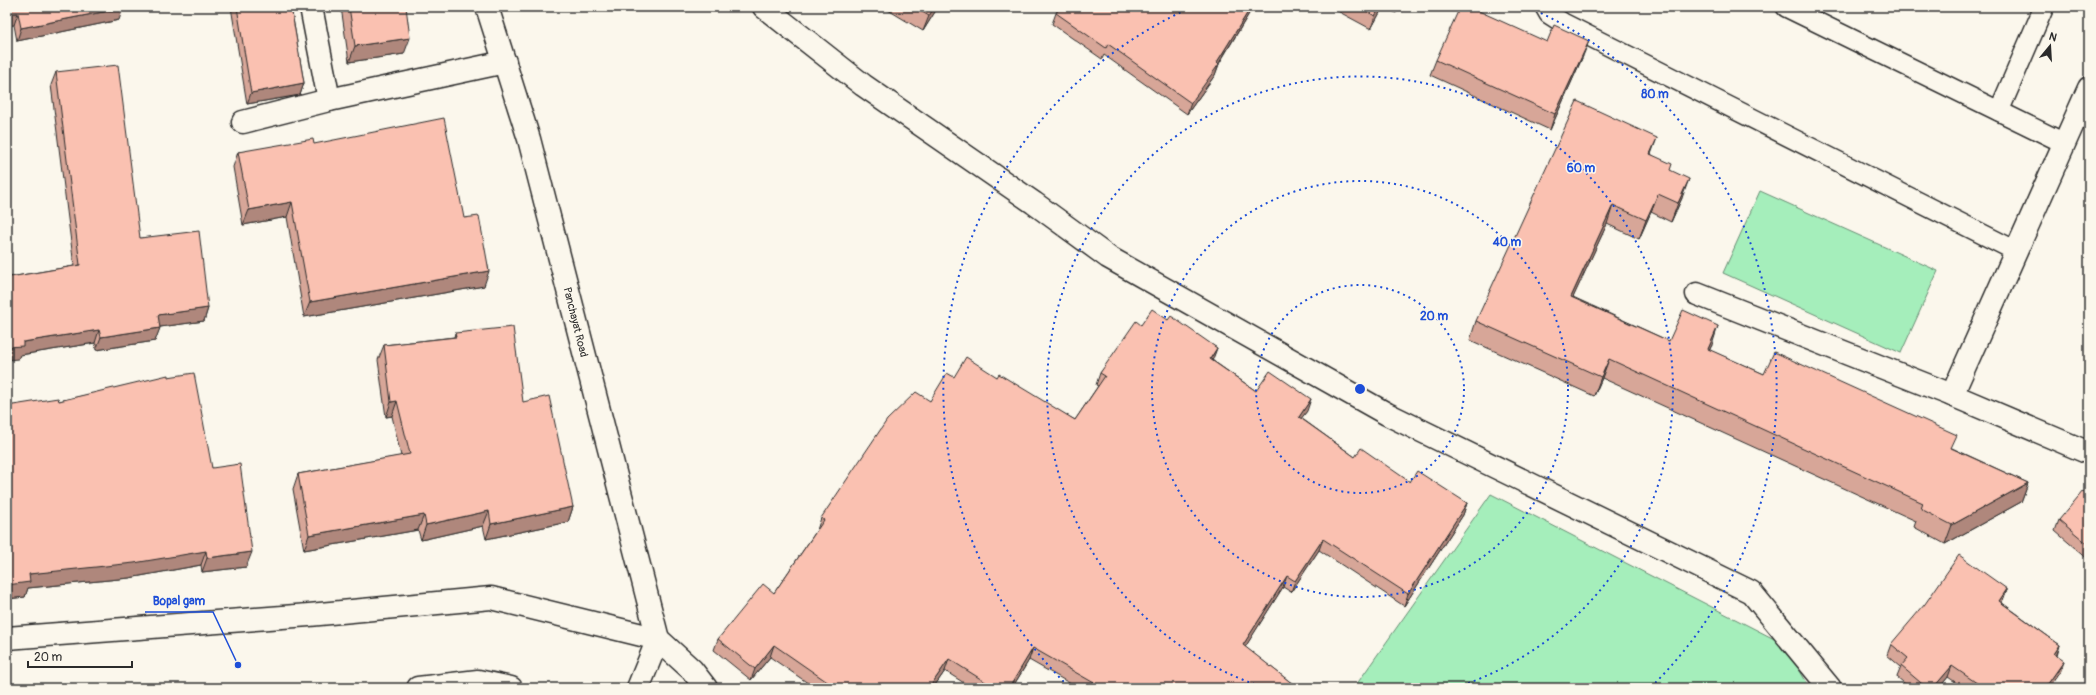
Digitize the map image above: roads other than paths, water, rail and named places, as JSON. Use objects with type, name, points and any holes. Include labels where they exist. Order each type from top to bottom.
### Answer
[{"type":"street","points":[[311,7],[329,100]]},
{"type":"street","name":"Panchayat Road","points":[[487,7],[529,139],[658,639]]},
{"type":"street","points":[[764,7],[863,85],[1034,203],[1108,258],[1387,414],[1750,592],[1830,688]]},
{"type":"street","points":[[242,122],[329,100],[505,62]]},
{"type":"street","points":[[1952,395],[2089,88]]},
{"type":"street","points":[[1697,294],[1952,395],[2089,453]]},
{"type":"street","points":[[7,638],[309,615],[491,598],[658,639],[692,670],[706,688]]},
{"type":"street","points":[[638,688],[658,639]]},
{"type":"street","points":[[418,688],[478,681],[511,688]]},
{"type":"lane","points":[[1545,7],[1549,14],[1564,23],[2016,251]]},
{"type":"lane","points":[[1786,7],[2064,143]]},
{"type":"lane","points":[[1999,111],[2044,7]]},
{"type":"place","name":"Bopal gam","points":[[238,665]]}]
